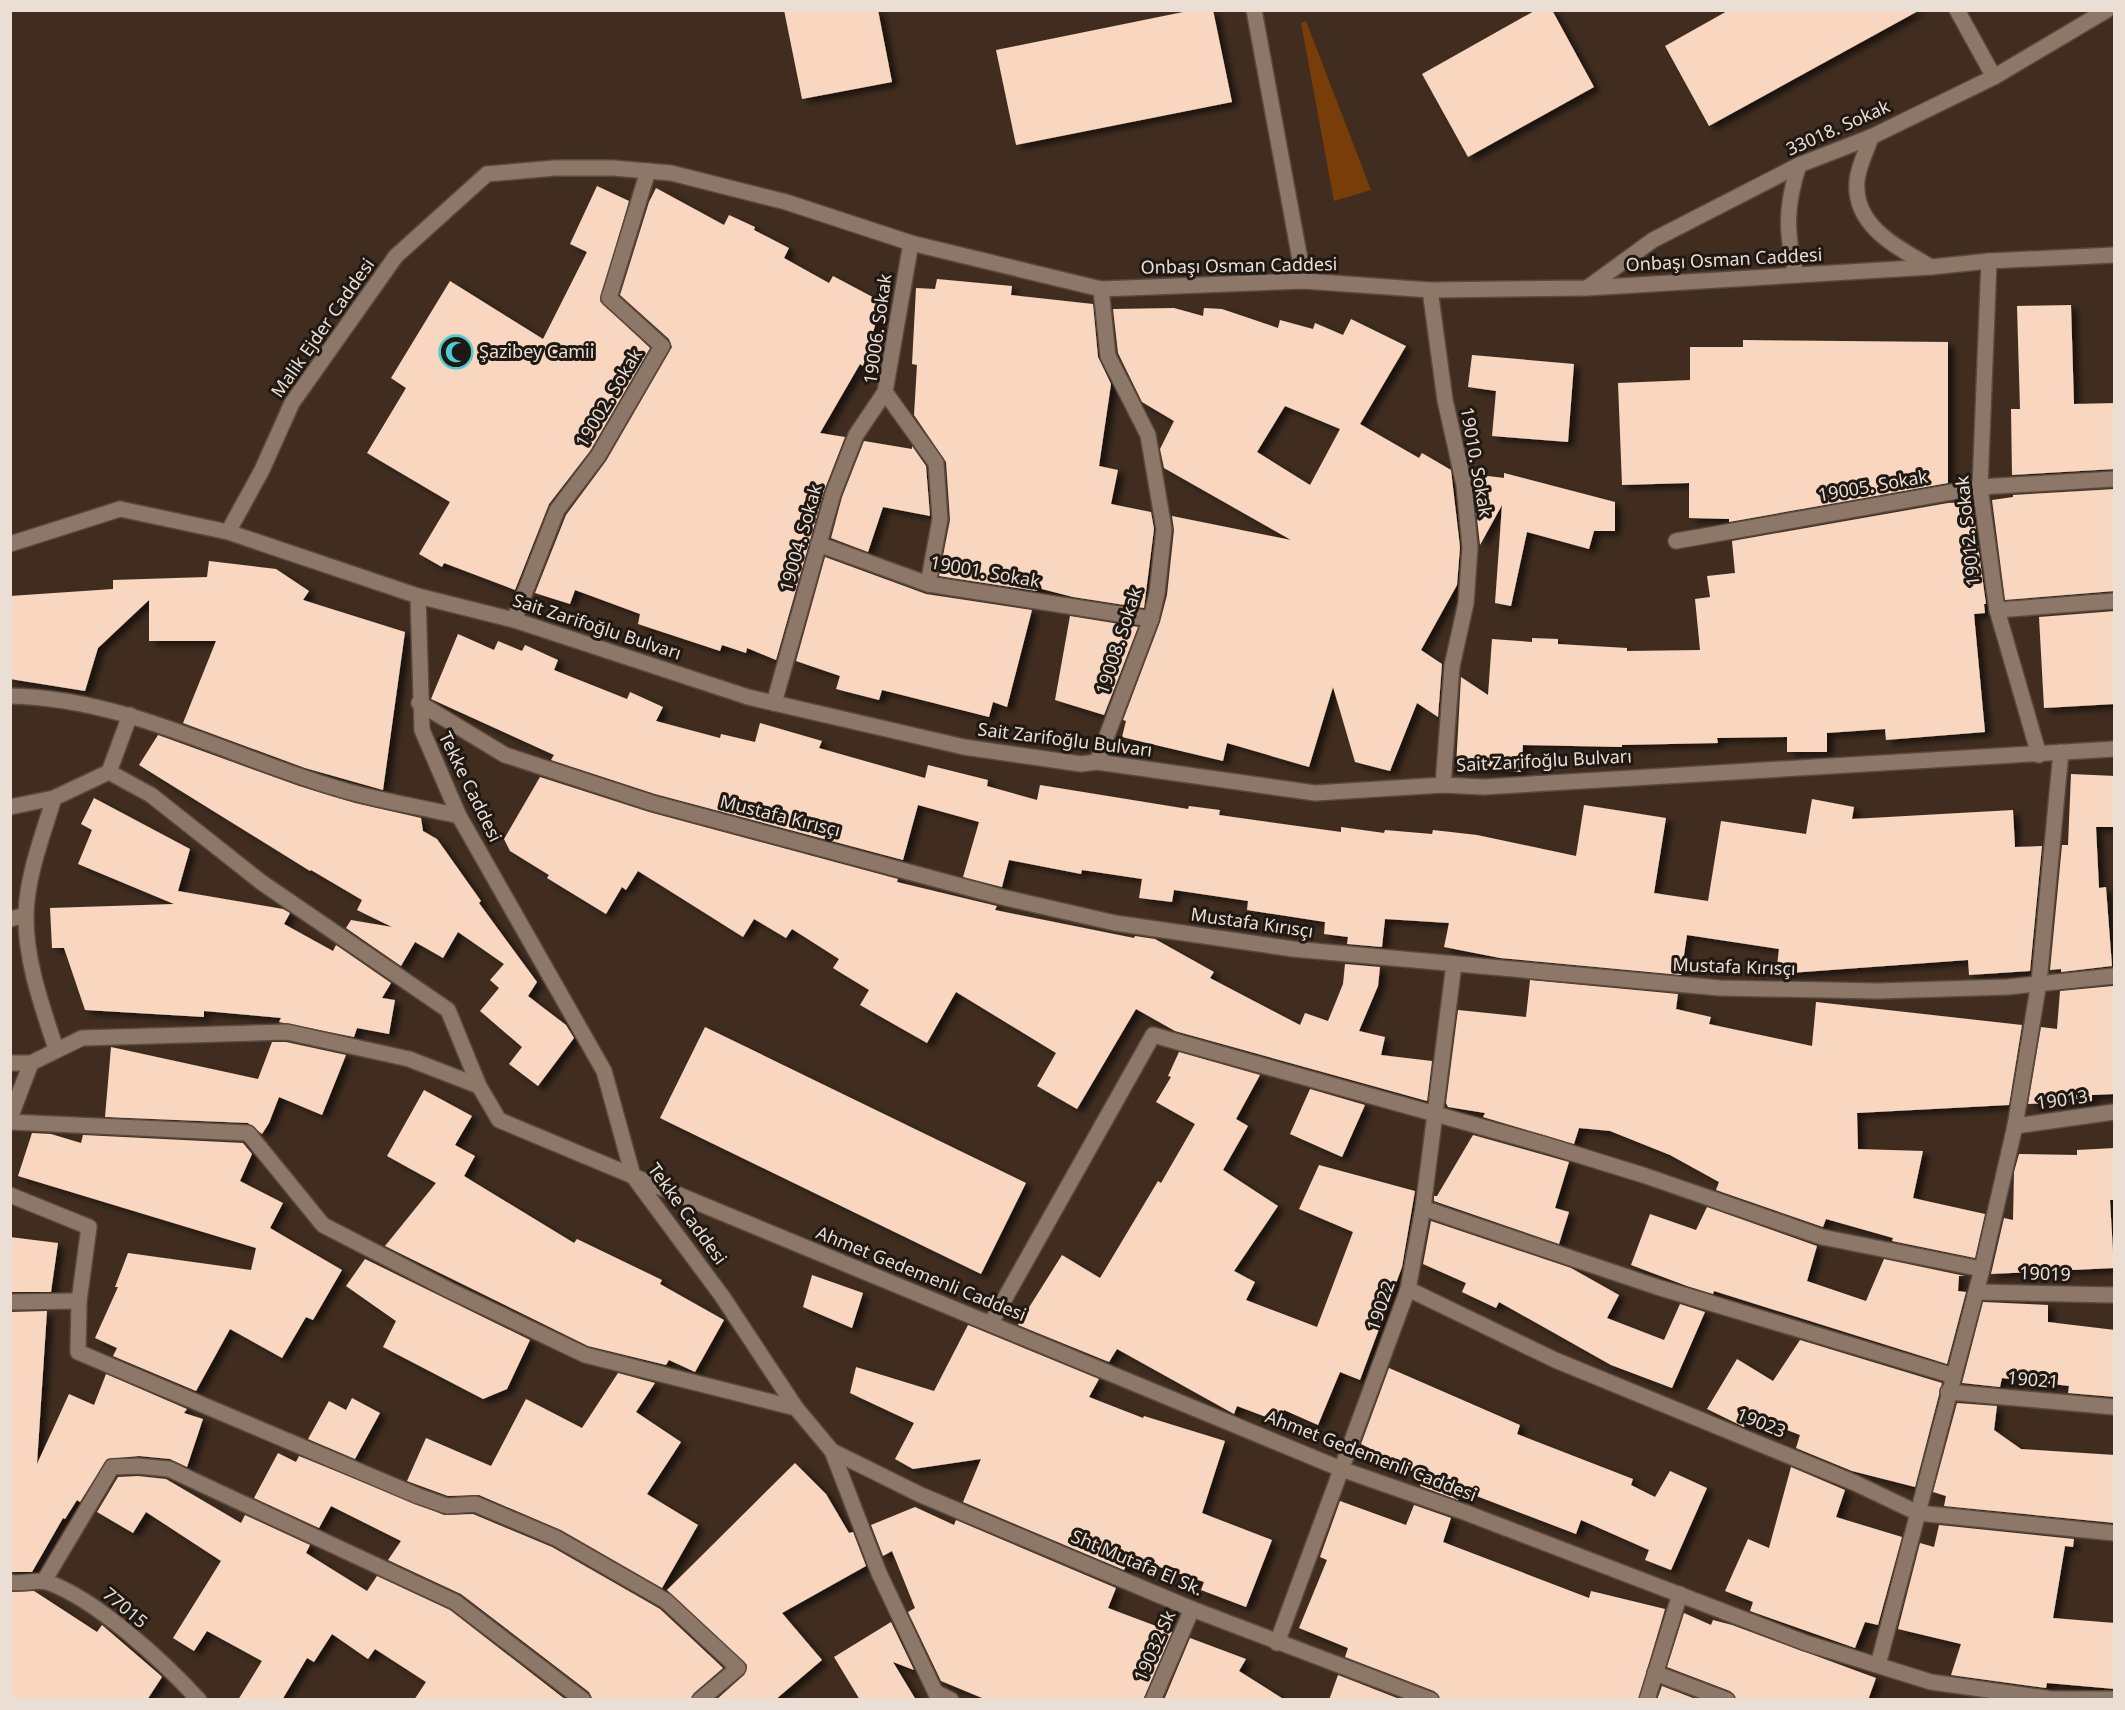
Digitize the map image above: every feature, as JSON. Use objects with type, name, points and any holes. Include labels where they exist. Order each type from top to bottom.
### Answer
[{"type":"street","points":[[1254,10],[1304,281]]},
{"type":"street","points":[[1957,10],[1994,76]]},
{"type":"street","name":"33018. Sokak","points":[[1587,288],[1653,240],[1799,165],[1871,137],[1994,76],[2107,10]]},
{"type":"street","points":[[1871,137],[1857,181],[1863,212],[1881,237],[1931,267]]},
{"type":"street","points":[[1796,275],[1787,222],[1790,193],[1799,165]]},
{"type":"street","name":"Onbaşı Osman Caddesi","points":[[487,174],[555,168],[613,168],[671,173],[786,202],[911,243],[1101,289],[1304,281],[1430,290],[1587,288],[1931,267],[1989,261],[2115,255]]},
{"type":"street","name":"19002. Sokak","points":[[514,620],[557,510],[598,456],[662,346],[609,298],[648,171]]},
{"type":"street","name":"Malik Ejder Caddesi","points":[[228,532],[262,470],[292,403],[396,256],[487,174]]},
{"type":"street","name":"19006. Sokak","points":[[911,243],[885,392],[936,463],[940,519],[928,584]]},
{"type":"street","name":"19012. Sokak","points":[[1989,261],[1980,487],[1997,610],[2039,755]]},
{"type":"street","name":"19008. Sokak","points":[[1097,762],[1150,619],[1157,593],[1164,529],[1148,435],[1108,356],[1102,320],[1101,289]]},
{"type":"street","name":"19010. Sokak","points":[[1430,290],[1445,400],[1464,485],[1470,547],[1466,603],[1452,666],[1443,785]]},
{"type":"street","name":"19004. Sokak","points":[[774,703],[833,494],[856,435],[885,392]]},
{"type":"street","name":"19005. Sokak","points":[[1676,541],[1980,487],[2115,479]]},
{"type":"street","name":"Sait Zarifoğlu Bulvarı","points":[[10,544],[120,509],[228,532],[418,596],[514,620],[748,697],[964,747],[1081,764],[1097,762],[1315,793],[1443,785],[1483,787],[1696,772],[2039,755],[2115,748]]},
{"type":"street","name":"19001. Sokak","points":[[818,544],[928,584],[1150,619]]},
{"type":"street","name":"Tekke Caddesi","points":[[418,596],[419,703],[422,730],[459,816],[604,1071],[633,1176],[722,1296],[796,1408],[832,1451],[879,1573],[938,1696]]},
{"type":"street","points":[[1997,610],[2115,601]]},
{"type":"street","points":[[10,696],[35,696],[129,715],[344,790],[459,816]]},
{"type":"street","name":"Mustafa Kırısçı","points":[[419,703],[505,755],[652,803],[1002,897],[1115,923],[1293,949],[1720,988],[1878,991],[2008,987],[2039,982],[2115,976]]},
{"type":"street","points":[[10,807],[54,798],[109,772],[129,715]]},
{"type":"street","points":[[1878,1665],[1982,1269],[2015,1126],[2039,982],[2061,752]]},
{"type":"street","name":"Ahmet Gedemenli Caddesi","points":[[109,772],[151,795],[261,882],[448,1011],[479,1086],[499,1120],[844,1265],[991,1323],[1341,1469],[1464,1512],[1806,1643],[1930,1682],[1984,1694],[2052,1699],[2115,1699]]},
{"type":"street","points":[[54,798],[32,871],[26,915],[34,977],[56,1049]]},
{"type":"street","points":[[10,919],[26,915]]},
{"type":"street","name":"19022","points":[[1277,1643],[1408,1290],[1423,1208],[1454,964]]},
{"type":"street","points":[[10,1063],[31,1063],[82,1038],[287,1032],[410,1059],[479,1086]]},
{"type":"street","points":[[991,1323],[1153,1035],[1546,1145],[1646,1176],[1822,1237],[1982,1269]]},
{"type":"street","points":[[31,1063],[10,1120],[248,1133],[323,1225],[501,1316],[585,1355],[796,1408]]},
{"type":"street","name":"19013","points":[[2015,1126],[2115,1112]]},
{"type":"street","points":[[10,1195],[88,1227],[79,1301],[78,1352],[418,1496],[447,1506],[475,1503],[556,1538],[666,1601],[738,1668],[700,1700]]},
{"type":"street","points":[[1423,1208],[1658,1287],[1954,1376]]},
{"type":"street","name":"19023","points":[[1408,1290],[1555,1360],[1855,1483],[1918,1513],[2115,1533]]},
{"type":"street","name":"19019","points":[[1975,1295],[1977,1292],[2115,1296]]},
{"type":"street","points":[[10,1302],[79,1301]]},
{"type":"street","name":"19021","points":[[1948,1392],[2115,1407]]},
{"type":"street","name":"Sht Mutafa El Sk.","points":[[832,1451],[921,1495],[1192,1609],[1431,1700]]},
{"type":"street","points":[[44,1581],[112,1467],[169,1469],[454,1602],[583,1700]]},
{"type":"street","name":"77015","points":[[10,1582],[44,1581],[88,1602],[182,1681],[199,1700]]},
{"type":"street","points":[[1647,1700],[1680,1594]]},
{"type":"street","name":"19032 Sk","points":[[1153,1700],[1192,1609]]},
{"type":"street","points":[[1655,1673],[1727,1700]]},
{"type":"street","points":[[938,1696],[951,1700]]},
{"type":"shaded area","points":[[1306,21],[1371,190],[1334,201],[1301,23]]},
{"type":"building","points":[[784,10],[878,10],[892,82],[802,99]]},
{"type":"building","points":[[1193,10],[1213,10],[1232,102],[1016,145],[996,50]]},
{"type":"building","points":[[1536,10],[1552,10],[1594,87],[1468,157],[1422,74]]},
{"type":"building","points":[[1729,10],[1920,10],[1709,126],[1665,46]]},
{"type":"building","points":[[597,186],[629,201],[600,301],[650,348],[590,451],[549,504],[515,590],[444,563],[442,567],[419,554],[450,502],[367,453],[406,388],[391,378],[450,281],[543,339],[587,252],[570,244]]},
{"type":"building","points":[[656,188],[724,225],[729,215],[755,227],[754,230],[789,248],[784,258],[829,283],[833,276],[882,302],[863,366],[860,364],[820,433],[845,437],[824,491],[776,660],[747,648],[746,653],[722,645],[720,651],[638,624],[640,614],[575,590],[570,604],[535,593],[566,515],[606,461],[672,347],[669,339],[620,295],[649,202]]},
{"type":"building","points":[[937,279],[1012,286],[1011,295],[1093,304],[1098,357],[1111,384],[1099,466],[1118,470],[1111,504],[1151,512],[1154,529],[1144,608],[1073,597],[1038,588],[1037,591],[939,576],[950,520],[946,462],[914,415],[917,365],[912,364],[916,288],[935,289]]},
{"type":"building","points":[[2071,305],[2074,404],[2115,403],[2115,469],[2012,475],[2011,409],[2020,409],[2017,306]]},
{"type":"building","points":[[1174,308],[1203,316],[1204,308],[1222,309],[1278,328],[1280,320],[1313,329],[1315,323],[1343,335],[1351,319],[1406,346],[1360,424],[1419,458],[1422,453],[1451,470],[1460,547],[1457,585],[1421,650],[1442,664],[1438,717],[1417,703],[1390,771],[1355,762],[1333,687],[1309,767],[1227,743],[1223,761],[1122,737],[1126,721],[1123,720],[1160,622],[1167,595],[1174,530],[1172,516],[1291,540],[1164,468],[1160,449],[1174,421],[1142,402],[1118,353],[1113,309]],"holes":[[[1285,406],[1340,429],[1310,485],[1257,452]]]},
{"type":"building","points":[[1743,340],[1948,342],[1948,483],[1729,522],[1729,519],[1689,518],[1689,483],[1622,485],[1618,383],[1690,380],[1690,347],[1743,347]]},
{"type":"building","points":[[1472,355],[1574,364],[1568,442],[1492,436],[1496,391],[1468,387]]},
{"type":"building","points":[[864,441],[912,449],[912,446],[926,466],[930,516],[883,507],[868,552],[831,538],[842,497]]},
{"type":"building","points":[[1504,473],[1615,502],[1615,531],[1594,531],[1589,549],[1527,532],[1511,606],[1495,603],[1502,505],[1480,545],[1472,474],[1504,478]]},
{"type":"building","points":[[2115,489],[2115,591],[2005,600],[1992,500],[2013,497],[2013,495]]},
{"type":"building","points":[[1972,502],[1986,604],[1984,604],[1985,613],[1974,614],[1985,732],[1886,740],[1885,729],[1827,733],[1827,752],[1787,752],[1787,737],[1717,738],[1718,743],[1622,745],[1622,747],[1523,745],[1521,772],[1456,767],[1461,677],[1488,695],[1492,639],[1532,642],[1532,638],[1558,639],[1558,644],[1627,648],[1627,651],[1700,650],[1695,599],[1710,597],[1707,576],[1735,573],[1732,541],[1948,503]]},
{"type":"building","points":[[825,557],[926,594],[1032,610],[1007,707],[993,702],[989,717],[882,690],[879,700],[836,689],[840,676],[796,661]]},
{"type":"building","points":[[209,561],[276,569],[309,591],[303,600],[405,632],[383,790],[305,768],[183,723],[216,641],[149,641],[149,600],[98,648],[85,691],[10,679],[10,596],[113,589],[113,580],[207,577]]},
{"type":"building","points":[[2115,611],[2115,704],[2044,708],[2039,617]]},
{"type":"building","points":[[1070,616],[1138,627],[1104,715],[1055,700]]},
{"type":"building","points":[[458,634],[494,650],[498,641],[522,651],[525,645],[558,660],[554,670],[627,699],[630,692],[663,707],[656,721],[720,738],[721,734],[755,742],[760,723],[822,741],[819,748],[925,778],[928,765],[988,780],[987,786],[1037,800],[1040,785],[1188,809],[1189,806],[1220,810],[1219,815],[1341,832],[1341,827],[1384,833],[1385,830],[1432,834],[1433,830],[1477,835],[1576,856],[1584,805],[1666,818],[1654,893],[1708,901],[1721,821],[1806,834],[1812,799],[1854,807],[1852,819],[2013,810],[2015,847],[2042,846],[2030,971],[1969,975],[1968,960],[1776,974],[1779,949],[1687,935],[1681,975],[1500,958],[1444,947],[1449,923],[1385,919],[1382,947],[1347,944],[1348,937],[1324,934],[1325,922],[1247,910],[1248,901],[1174,890],[1172,902],[1139,898],[1142,879],[1082,870],[1081,874],[1009,860],[1002,887],[963,877],[979,822],[918,805],[903,860],[655,794],[551,760],[554,755],[431,699]]},
{"type":"building","points":[[158,735],[299,786],[355,803],[421,818],[423,831],[437,839],[481,901],[479,903],[537,982],[528,996],[566,1025],[574,1038],[538,1086],[509,1064],[522,1047],[480,1011],[499,988],[490,980],[504,964],[458,932],[443,958],[415,942],[401,966],[346,928],[351,920],[392,927],[357,910],[362,900],[310,871],[139,765]]},
{"type":"building","points":[[2071,774],[2115,776],[2115,827],[2096,827],[2099,888],[2106,887],[2112,966],[2061,972],[2061,969],[2050,970],[2062,845],[2068,845]]},
{"type":"building","points":[[540,777],[649,812],[898,879],[897,882],[997,906],[995,910],[1134,938],[1135,936],[1155,939],[1214,972],[1210,978],[1300,1025],[1305,1013],[1328,1021],[1343,984],[1345,964],[1380,967],[1378,986],[1359,1031],[1385,1037],[1381,1055],[1432,1061],[1427,1101],[1175,1031],[1136,1009],[1077,1109],[1037,1086],[1056,1053],[956,992],[927,1043],[860,1005],[869,990],[833,968],[839,959],[792,929],[786,938],[754,919],[743,937],[638,871],[626,890],[622,887],[606,914],[547,878],[549,875],[510,851],[504,839]]},
{"type":"building","points":[[94,798],[190,849],[178,891],[283,909],[290,913],[284,924],[333,951],[336,945],[391,983],[382,998],[395,1000],[389,1034],[357,1028],[354,1037],[279,1022],[281,1018],[204,1011],[204,1017],[85,1010],[64,948],[52,948],[50,908],[174,904],[78,864],[92,830],[81,824]]},
{"type":"building","points":[[1530,980],[1678,994],[1676,1009],[1711,1017],[1709,1024],[1812,1046],[1816,1002],[2022,1025],[2009,1105],[1857,1113],[1858,1149],[1923,1151],[1913,1198],[1985,1214],[1975,1258],[1892,1241],[1893,1238],[1826,1219],[1823,1227],[1716,1190],[1719,1182],[1670,1155],[1610,1131],[1579,1128],[1574,1144],[1483,1117],[1485,1113],[1448,1107],[1446,1103],[1458,1010],[1526,1017]]},
{"type":"building","points":[[2113,986],[2115,1094],[2092,1095],[2092,1101],[2028,1104],[2041,1027],[2057,1029],[2060,991]]},
{"type":"building","points":[[705,1027],[1026,1183],[981,1274],[660,1118]]},
{"type":"building","points":[[272,1042],[286,1042],[346,1055],[322,1115],[279,1097],[262,1134],[248,1123],[105,1117],[111,1047],[258,1079]]},
{"type":"building","points":[[1179,1052],[1260,1075],[1236,1119],[1248,1126],[1223,1170],[1278,1206],[1234,1271],[1255,1282],[1246,1300],[1317,1327],[1353,1232],[1299,1209],[1319,1165],[1415,1191],[1402,1267],[1360,1380],[1340,1372],[1318,1425],[1284,1410],[1279,1422],[1237,1406],[1234,1414],[1117,1349],[1109,1362],[1018,1325],[1062,1255],[1100,1278],[1158,1181],[1161,1183],[1195,1124],[1156,1102],[1171,1077],[1168,1076]]},
{"type":"building","points":[[1310,1089],[1365,1105],[1342,1157],[1290,1134]]},
{"type":"building","points":[[424,1090],[472,1116],[455,1145],[475,1156],[464,1176],[574,1243],[577,1239],[662,1280],[660,1284],[724,1320],[695,1372],[669,1360],[666,1365],[588,1346],[385,1246],[436,1183],[387,1156]]},
{"type":"building","points":[[32,1133],[51,1134],[81,1143],[83,1135],[243,1143],[252,1154],[240,1181],[283,1203],[270,1228],[342,1270],[313,1320],[306,1317],[282,1358],[230,1329],[196,1391],[113,1356],[117,1348],[95,1338],[118,1287],[115,1287],[128,1253],[251,1270],[256,1248],[18,1176]]},
{"type":"building","points":[[1473,1135],[1569,1162],[1555,1208],[1569,1212],[1559,1244],[1434,1201],[1434,1196],[1437,1196]]},
{"type":"building","points":[[2115,1148],[2115,1200],[2110,1200],[2114,1268],[1991,1274],[2004,1218],[2013,1220],[2014,1172],[2019,1154],[2077,1155],[2077,1150]]},
{"type":"building","points":[[1707,1207],[1817,1246],[1807,1281],[1866,1301],[1884,1259],[1965,1276],[1959,1276],[1958,1291],[1966,1292],[1947,1364],[1714,1291],[1713,1294],[1687,1286],[1631,1265],[1650,1214],[1696,1230]]},
{"type":"building","points":[[1431,1221],[1571,1268],[1619,1295],[1607,1318],[1664,1340],[1680,1304],[1705,1312],[1672,1388],[1611,1365],[1499,1302],[1496,1308],[1462,1292],[1466,1283],[1423,1264]]},
{"type":"building","points":[[10,1237],[58,1243],[51,1292],[10,1292]]},
{"type":"building","points":[[365,1259],[530,1340],[507,1389],[483,1399],[383,1347],[396,1321],[346,1286]]},
{"type":"building","points":[[812,1275],[863,1293],[852,1328],[803,1307]]},
{"type":"building","points":[[1983,1302],[2048,1305],[2048,1322],[2115,1330],[2115,1397],[2068,1393],[2069,1386],[2002,1378],[2000,1387],[1962,1383]]},
{"type":"building","points":[[47,1311],[37,1464],[69,1394],[94,1405],[106,1374],[187,1409],[184,1413],[203,1419],[187,1467],[170,1459],[139,1456],[107,1459],[80,1502],[77,1500],[65,1519],[63,1518],[32,1572],[10,1572],[10,1312]]},
{"type":"building","points":[[968,1325],[1099,1379],[1089,1397],[1143,1418],[1144,1416],[1225,1441],[1202,1513],[1272,1540],[1246,1607],[1201,1590],[1204,1582],[1130,1557],[1124,1570],[963,1502],[981,1459],[913,1469],[895,1459],[914,1423],[850,1393],[856,1367],[934,1391]]},
{"type":"building","points":[[1800,1340],[1942,1383],[1915,1487],[1852,1471],[1796,1448],[1800,1435],[1751,1416],[1744,1427],[1707,1409],[1737,1359],[1773,1381]]},
{"type":"building","points":[[1389,1368],[1520,1425],[1517,1434],[1633,1479],[1631,1485],[1655,1497],[1670,1471],[1707,1488],[1671,1570],[1645,1560],[1649,1550],[1581,1520],[1576,1534],[1461,1490],[1458,1500],[1420,1486],[1424,1476],[1367,1452],[1369,1448],[1361,1444]]},
{"type":"building","points":[[618,1373],[655,1383],[636,1412],[681,1442],[647,1494],[698,1525],[662,1588],[561,1530],[479,1495],[448,1496],[407,1481],[426,1438],[491,1466],[526,1399],[582,1428]]},
{"type":"building","points":[[352,1398],[380,1413],[355,1459],[308,1439],[329,1401],[346,1410]]},
{"type":"building","points":[[1957,1403],[1997,1406],[1994,1430],[2021,1449],[2115,1455],[2115,1523],[1944,1506],[1946,1496],[1933,1492]]},
{"type":"building","points":[[278,1453],[296,1462],[299,1456],[444,1515],[473,1514],[552,1547],[660,1609],[723,1668],[694,1693],[691,1700],[593,1700],[589,1692],[461,1594],[388,1560],[401,1541],[331,1506],[319,1528],[254,1498]]},
{"type":"building","points":[[795,1463],[826,1494],[849,1533],[853,1532],[866,1566],[782,1613],[822,1660],[775,1700],[716,1700],[744,1675],[747,1665],[667,1590]]},
{"type":"building","points":[[1791,1467],[1845,1490],[1836,1517],[1902,1537],[1878,1625],[1865,1622],[1855,1648],[1750,1611],[1753,1602],[1725,1591],[1748,1539],[1769,1548]]},
{"type":"building","points":[[138,1476],[166,1479],[241,1523],[245,1515],[310,1545],[306,1553],[367,1591],[377,1576],[450,1610],[566,1700],[414,1700],[426,1682],[375,1649],[368,1659],[332,1634],[314,1662],[307,1658],[282,1700],[238,1700],[262,1661],[207,1631],[194,1651],[173,1638],[221,1561],[146,1512],[133,1533],[97,1512],[118,1477]]},
{"type":"building","points":[[1340,1501],[1406,1525],[1414,1505],[1451,1518],[1443,1542],[1589,1598],[1591,1591],[1665,1609],[1638,1700],[1441,1700],[1434,1691],[1345,1657],[1348,1648],[1299,1628],[1327,1560],[1320,1557]]},
{"type":"building","points":[[915,1507],[954,1525],[956,1520],[1116,1588],[1108,1608],[1172,1632],[1143,1700],[987,1700],[941,1681],[908,1612],[915,1608],[892,1551],[883,1556],[871,1525]]},
{"type":"building","points":[[1939,1525],[2074,1539],[2073,1547],[2065,1546],[2053,1618],[2115,1623],[2115,1689],[2047,1683],[2046,1688],[1951,1675],[1961,1644],[1898,1629],[1920,1543],[1934,1547]]},
{"type":"building","points":[[34,1591],[97,1632],[102,1625],[160,1675],[162,1677],[147,1700],[10,1700],[10,1592]]},
{"type":"building","points":[[1684,1613],[1711,1625],[1713,1620],[1732,1625],[1876,1678],[1868,1700],[1737,1700],[1730,1691],[1667,1667]]},
{"type":"building","points":[[891,1622],[914,1670],[893,1662],[916,1700],[860,1700],[834,1657]]},
{"type":"building","points":[[1190,1638],[1246,1659],[1239,1671],[1285,1700],[1164,1700]]},
{"type":"building","points":[[1338,1675],[1402,1700],[1329,1700]]},
{"type":"building","points":[[1662,1686],[1698,1700],[1657,1700]]},
{"type":"place","name":"Şazibey Camii","points":[[456,352]]}]
